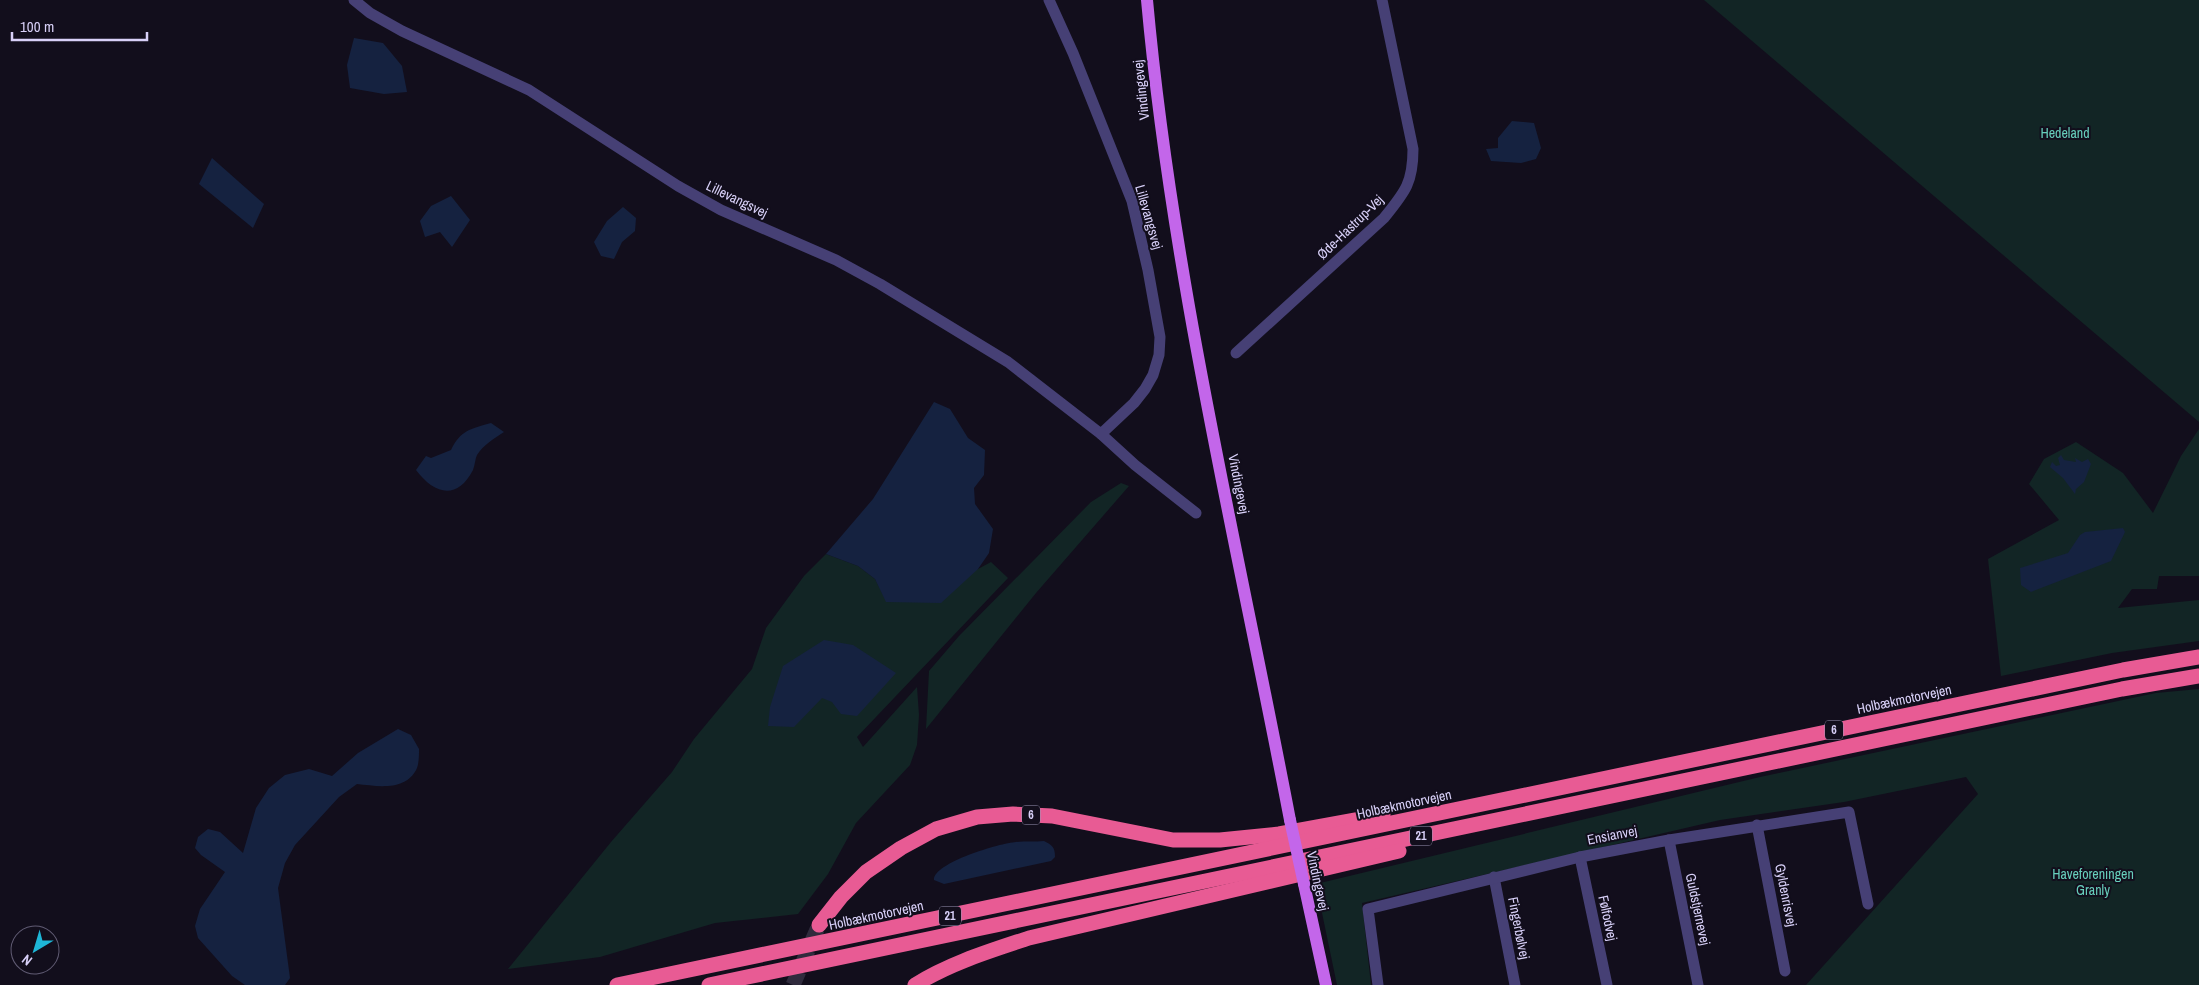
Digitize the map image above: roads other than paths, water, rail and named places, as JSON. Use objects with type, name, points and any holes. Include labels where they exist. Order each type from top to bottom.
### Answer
[{"type":"highway","name":"Holbækmotorvejen","points":[[617,985],[2123,670],[2199,658]]},
{"type":"highway","name":"6","points":[[916,985],[930,975],[978,955],[1029,938],[1451,838],[1530,813],[2113,690],[2199,676]]},
{"type":"highway","name":"6","points":[[819,925],[841,897],[866,872],[894,853],[936,829],[978,818],[1013,814],[1052,816],[1174,840],[1220,840],[1279,834],[1382,815],[1469,807]]},
{"type":"highway","name":"21","points":[[709,985],[1530,813]]},
{"type":"main road","name":"Vindingevej","points":[[1147,0],[1156,91],[1172,206],[1193,329],[1324,985]]},
{"type":"street","name":"Lillevangsvej","points":[[354,0],[370,13],[402,31],[529,90],[678,186],[721,210],[836,260],[880,284],[1008,362],[1101,434],[1135,465],[1196,513]]},
{"type":"street","name":"Lillevangsvej","points":[[1049,0],[1073,53],[1132,201],[1160,337],[1159,355],[1153,375],[1145,390],[1134,404],[1101,434]]},
{"type":"street","name":"Øde-Hastrup-Vej","points":[[1236,353],[1384,218],[1403,195],[1413,172],[1413,149],[1382,0]]},
{"type":"street","name":"Ensianvej","points":[[1378,985],[1368,909],[1580,857],[1757,825],[1849,812],[1868,904]]},
{"type":"street","name":"Gyldenrisvej","points":[[1757,825],[1785,971]]},
{"type":"street","name":"Guldstjernevej","points":[[1669,840],[1698,985]]},
{"type":"street","name":"Følfodvej","points":[[1580,857],[1607,985]]},
{"type":"street","name":"Fingerbølvej","points":[[1494,877],[1515,985]]},
{"type":"water","points":[[354,38],[383,43],[402,66],[407,92],[384,94],[350,88],[347,65]]},
{"type":"water","points":[[1512,121],[1534,123],[1541,148],[1536,159],[1521,163],[1491,161],[1486,149],[1498,148],[1498,138]]},
{"type":"water","points":[[212,158],[264,204],[253,228],[199,184]]},
{"type":"water","points":[[451,196],[470,220],[452,247],[440,232],[425,237],[420,221],[431,206]]},
{"type":"water","points":[[623,207],[636,218],[635,231],[622,242],[614,259],[601,256],[594,242],[607,221]]},
{"type":"water","points":[[934,402],[950,409],[968,438],[985,450],[984,475],[974,488],[975,504],[993,529],[989,553],[978,569],[941,603],[886,602],[875,579],[858,566],[826,554],[873,499]]},
{"type":"water","points":[[491,423],[504,432],[482,448],[476,457],[473,470],[467,480],[460,486],[453,490],[445,491],[438,489],[416,470],[426,456],[431,458],[451,450],[459,438],[467,431]]},
{"type":"water","points":[[2061,455],[2064,460],[2076,462],[2075,458],[2082,462],[2088,459],[2091,464],[2084,482],[2076,489],[2075,494],[2063,478],[2050,467],[2052,462],[2056,466],[2060,465],[2058,458]]},
{"type":"water","points":[[2123,528],[2125,532],[2111,561],[2031,592],[2021,585],[2020,568],[2068,553],[2080,535],[2085,532]]},
{"type":"water","points":[[824,640],[853,645],[896,673],[857,716],[841,714],[832,702],[822,698],[794,727],[768,726],[770,707],[783,666]]},
{"type":"water","points":[[398,729],[411,735],[419,749],[417,768],[412,776],[398,784],[382,786],[357,784],[339,797],[295,845],[285,863],[278,888],[290,978],[285,985],[245,985],[232,976],[198,938],[195,926],[200,909],[225,872],[201,855],[195,848],[198,837],[208,829],[220,832],[243,853],[256,808],[269,788],[285,775],[309,769],[332,776],[358,753]]},
{"type":"water","points":[[1044,841],[1054,849],[1055,857],[1051,861],[944,884],[934,880],[944,867],[983,850],[1008,843]]},
{"type":"tunnel","points":[[793,985],[819,925]]},
{"type":"park label","name":"Hedeland","points":[[2065,133]]},
{"type":"park label","name":"Haveforeningen Granly","points":[[2093,882]]}]
